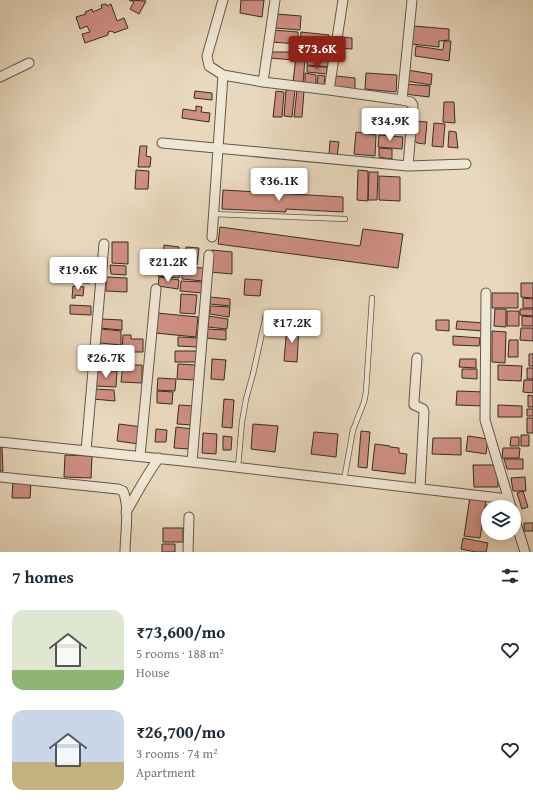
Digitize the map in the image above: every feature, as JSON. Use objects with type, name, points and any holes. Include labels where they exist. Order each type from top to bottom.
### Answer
[{"type":"street","points":[[223,0],[207,56],[209,66],[223,74],[263,82],[411,102],[413,105],[408,166]]},
{"type":"street","points":[[263,82],[275,0]]},
{"type":"street","points":[[329,90],[343,0]]},
{"type":"street","points":[[402,100],[412,0]]},
{"type":"street","points":[[0,77],[28,63]]},
{"type":"street","points":[[212,238],[223,74]]},
{"type":"street","points":[[162,144],[408,166],[466,164]]},
{"type":"street","points":[[86,451],[104,244]]},
{"type":"street","points":[[192,462],[209,255]]},
{"type":"street","points":[[140,456],[156,289]]},
{"type":"street","points":[[486,293],[485,420],[509,500]]},
{"type":"street","points":[[416,358],[414,405],[423,409],[424,412],[420,488]]},
{"type":"street","points":[[0,442],[159,458],[420,488],[492,500]]},
{"type":"street","points":[[126,512],[148,473],[159,458]]},
{"type":"street","points":[[0,477],[123,491],[125,496],[126,512],[125,552]]},
{"type":"street","points":[[188,552],[189,517]]},
{"type":"street","points":[[521,539],[525,552]]},
{"type":"lane","points":[[213,214],[345,219]]},
{"type":"lane","points":[[344,480],[353,430],[364,402],[366,392],[372,298]]},
{"type":"lane","points":[[238,467],[242,422],[246,399],[266,315]]},
{"type":"building","points":[[129,0],[146,1],[139,14],[130,9],[134,2]]},
{"type":"building","points":[[241,0],[264,0],[262,17],[240,13]]},
{"type":"building","points":[[106,4],[107,6],[111,4],[117,21],[124,18],[128,28],[114,33],[112,31],[108,32],[108,35],[85,43],[82,34],[90,32],[87,26],[80,29],[76,17],[86,14],[85,12],[92,9],[93,12],[102,8],[101,5]]},
{"type":"building","points":[[276,14],[301,16],[300,30],[275,28]]},
{"type":"building","points":[[413,26],[449,29],[449,40],[439,41],[439,47],[412,44]]},
{"type":"building","points":[[272,30],[298,32],[298,44],[271,42]]},
{"type":"building","points":[[301,32],[329,35],[328,46],[300,42]]},
{"type":"building","points":[[340,37],[352,38],[352,49],[339,48]]},
{"type":"building","points":[[444,41],[451,41],[449,61],[415,56],[416,46],[443,50]]},
{"type":"building","points":[[300,44],[327,48],[326,58],[298,55]]},
{"type":"building","points":[[270,52],[295,52],[295,60],[269,58]]},
{"type":"building","points":[[296,57],[305,58],[303,84],[293,82]]},
{"type":"building","points":[[307,59],[328,61],[328,67],[307,65]]},
{"type":"building","points":[[307,66],[327,67],[327,74],[307,72]]},
{"type":"building","points":[[407,70],[432,74],[431,85],[406,81]]},
{"type":"building","points":[[305,73],[316,75],[316,86],[305,85]]},
{"type":"building","points":[[366,73],[397,75],[396,92],[365,89]]},
{"type":"building","points":[[318,75],[325,76],[324,87],[317,86]]},
{"type":"building","points":[[336,76],[355,78],[355,90],[334,88]]},
{"type":"building","points":[[406,84],[430,86],[429,97],[405,94]]},
{"type":"building","points":[[286,90],[295,90],[292,117],[284,116]]},
{"type":"building","points":[[297,90],[304,91],[302,117],[294,117]]},
{"type":"building","points":[[195,91],[212,93],[212,100],[194,98]]},
{"type":"building","points":[[276,91],[284,92],[282,117],[273,117]]},
{"type":"building","points":[[444,102],[454,102],[455,123],[443,122]]},
{"type":"building","points":[[196,106],[202,107],[201,112],[210,113],[209,122],[182,118],[183,109],[196,111]]},
{"type":"building","points":[[413,121],[427,122],[425,144],[417,143],[412,137]]},
{"type":"building","points":[[434,123],[445,124],[443,147],[432,146]]},
{"type":"building","points":[[449,131],[456,132],[458,148],[448,147]]},
{"type":"building","points":[[356,132],[376,135],[375,156],[354,154]]},
{"type":"building","points":[[379,135],[403,137],[402,149],[378,147]]},
{"type":"building","points":[[330,141],[339,142],[337,156],[329,155]]},
{"type":"building","points":[[140,146],[147,146],[146,156],[151,157],[150,167],[138,167]]},
{"type":"building","points":[[379,148],[392,149],[392,159],[379,157]]},
{"type":"building","points":[[136,170],[149,171],[148,189],[135,189]]},
{"type":"building","points":[[358,170],[368,171],[368,201],[357,200]]},
{"type":"building","points":[[369,172],[378,172],[377,200],[368,200]]},
{"type":"building","points":[[379,176],[400,177],[400,201],[379,200]]},
{"type":"building","points":[[223,190],[343,197],[343,212],[286,209],[286,212],[222,209]]},
{"type":"building","points":[[220,227],[360,246],[363,229],[403,234],[398,268],[218,244]]},
{"type":"building","points":[[112,242],[128,242],[128,264],[112,263]]},
{"type":"building","points":[[164,245],[179,247],[178,257],[163,256]]},
{"type":"building","points":[[186,247],[199,248],[197,265],[184,265]]},
{"type":"building","points":[[212,250],[232,252],[232,274],[210,272]]},
{"type":"building","points":[[160,258],[181,260],[179,278],[158,276]]},
{"type":"building","points":[[110,265],[126,266],[126,275],[111,274]]},
{"type":"building","points":[[182,267],[204,268],[203,281],[182,279]]},
{"type":"building","points":[[74,268],[86,268],[86,274],[81,274],[81,283],[74,283]]},
{"type":"building","points":[[87,268],[91,268],[90,283],[82,283],[82,276],[87,275]]},
{"type":"building","points":[[106,277],[127,278],[127,292],[106,291]]},
{"type":"building","points":[[159,277],[179,280],[178,289],[158,286]]},
{"type":"building","points":[[245,279],[262,280],[260,296],[244,295]]},
{"type":"building","points":[[181,281],[203,282],[202,293],[180,291]]},
{"type":"building","points":[[521,283],[533,283],[533,298],[521,297]]},
{"type":"building","points":[[73,286],[84,287],[83,296],[75,295],[75,298],[72,298]]},
{"type":"building","points":[[492,293],[518,293],[518,308],[492,308]]},
{"type":"building","points":[[181,294],[197,295],[195,314],[180,313]]},
{"type":"building","points":[[210,297],[230,299],[230,306],[210,304]]},
{"type":"building","points":[[523,298],[533,299],[533,308],[523,308]]},
{"type":"building","points":[[70,305],[91,306],[91,315],[70,314]]},
{"type":"building","points":[[210,306],[230,307],[229,317],[210,314]]},
{"type":"building","points":[[495,309],[506,309],[506,327],[494,326]]},
{"type":"building","points":[[520,309],[533,309],[533,316],[520,315]]},
{"type":"building","points":[[507,311],[519,311],[519,326],[507,326]]},
{"type":"building","points":[[157,313],[198,317],[196,337],[155,333]]},
{"type":"building","points":[[209,316],[228,319],[227,329],[208,327]]},
{"type":"building","points":[[522,316],[533,317],[533,326],[522,326]]},
{"type":"building","points":[[101,319],[122,320],[122,330],[100,328]]},
{"type":"building","points":[[436,320],[449,320],[449,331],[436,330]]},
{"type":"building","points":[[457,321],[484,323],[483,331],[456,329]]},
{"type":"building","points":[[287,325],[299,326],[297,362],[284,361]]},
{"type":"building","points":[[521,328],[533,328],[533,341],[520,340]]},
{"type":"building","points":[[101,329],[121,331],[121,345],[100,343]]},
{"type":"building","points":[[207,329],[226,330],[226,340],[206,338]]},
{"type":"building","points":[[492,331],[506,332],[505,363],[492,362]]},
{"type":"building","points":[[123,335],[131,335],[131,339],[143,339],[143,352],[122,352]]},
{"type":"building","points":[[453,336],[480,338],[479,346],[453,345]]},
{"type":"building","points":[[178,337],[199,338],[198,347],[178,346]]},
{"type":"building","points":[[509,340],[518,340],[518,357],[508,357]]},
{"type":"building","points":[[99,351],[120,353],[120,367],[97,365]]},
{"type":"building","points":[[175,351],[197,351],[197,362],[175,362]]},
{"type":"building","points":[[529,354],[533,354],[533,366],[529,366]]},
{"type":"building","points":[[212,359],[226,360],[224,380],[211,379]]},
{"type":"building","points":[[460,359],[476,359],[476,368],[459,367]]},
{"type":"building","points":[[178,364],[196,365],[195,380],[177,379]]},
{"type":"building","points":[[123,365],[142,365],[142,383],[121,382]]},
{"type":"building","points":[[498,365],[522,366],[521,381],[498,380]]},
{"type":"building","points":[[527,368],[533,368],[533,379],[527,379]]},
{"type":"building","points":[[462,369],[477,369],[477,379],[462,378]]},
{"type":"building","points":[[97,371],[117,371],[116,387],[95,386]]},
{"type":"building","points":[[158,378],[176,379],[175,391],[157,390]]},
{"type":"building","points":[[524,380],[533,380],[533,393],[523,392]]},
{"type":"building","points":[[94,389],[114,390],[115,401],[93,399]]},
{"type":"building","points":[[157,391],[173,392],[172,404],[157,403]]},
{"type":"building","points":[[457,391],[485,392],[484,406],[456,405]]},
{"type":"building","points":[[528,395],[533,396],[533,407],[528,407]]},
{"type":"building","points":[[224,399],[234,400],[232,428],[222,427]]},
{"type":"building","points":[[179,405],[195,406],[193,425],[177,424]]},
{"type":"building","points":[[498,405],[522,406],[522,417],[498,417]]},
{"type":"building","points":[[527,409],[533,409],[533,416],[527,416]]},
{"type":"building","points":[[527,418],[533,418],[533,433],[527,433]]},
{"type":"building","points":[[119,424],[142,427],[139,444],[117,441]]},
{"type":"building","points":[[253,424],[278,426],[275,452],[251,449]]},
{"type":"building","points":[[176,427],[192,429],[191,449],[174,448]]},
{"type":"building","points":[[156,429],[167,430],[166,442],[155,442]]},
{"type":"building","points":[[361,431],[370,432],[367,468],[358,467]]},
{"type":"building","points":[[314,432],[338,434],[336,457],[311,454]]},
{"type":"building","points":[[203,433],[217,434],[216,454],[202,453]]},
{"type":"building","points":[[521,435],[529,435],[529,446],[521,446]]},
{"type":"building","points":[[223,436],[232,437],[231,450],[223,450]]},
{"type":"building","points":[[468,436],[488,439],[486,454],[466,451]]},
{"type":"building","points":[[511,437],[519,437],[519,446],[510,446]]},
{"type":"building","points":[[433,438],[461,438],[461,455],[432,454]]},
{"type":"building","points":[[375,444],[399,448],[399,453],[407,454],[405,474],[372,470]]},
{"type":"building","points":[[0,447],[2,447],[3,471],[0,471]]},
{"type":"building","points":[[503,448],[520,448],[519,458],[502,458]]},
{"type":"building","points":[[65,455],[92,456],[91,478],[64,477]]},
{"type":"building","points":[[504,459],[523,459],[523,469],[507,469]]},
{"type":"building","points":[[473,465],[498,465],[498,487],[474,487]]},
{"type":"building","points":[[525,477],[526,491],[513,491],[511,478]]},
{"type":"building","points":[[13,481],[31,482],[30,498],[12,498]]},
{"type":"building","points":[[523,491],[528,507],[522,509],[521,500],[519,500],[517,493]]},
{"type":"building","points":[[470,497],[486,500],[481,500],[480,538],[464,536]]},
{"type":"building","points":[[524,523],[533,523],[533,531],[524,531]]},
{"type":"building","points":[[163,528],[183,528],[183,542],[163,542]]},
{"type":"building","points":[[463,538],[488,543],[486,552],[461,549]]},
{"type":"building","points":[[162,544],[175,544],[175,552],[162,552]]}]
